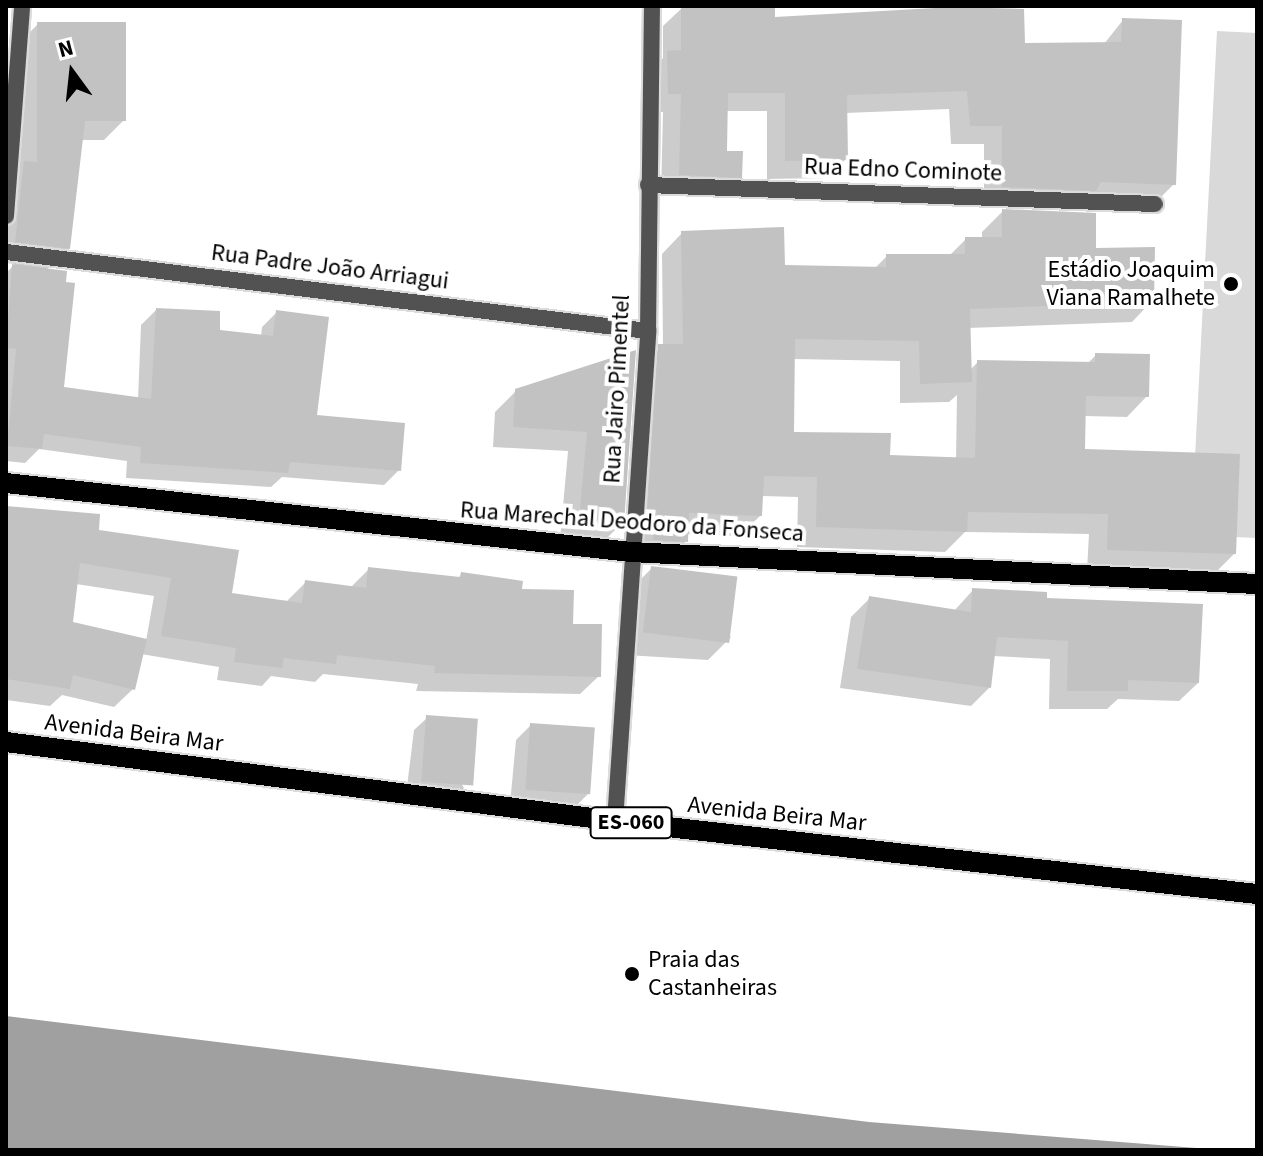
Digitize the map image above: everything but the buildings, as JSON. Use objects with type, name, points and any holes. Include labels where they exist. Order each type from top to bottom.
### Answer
[{"type":"main road","name":"Rua Marechal Deodoro da Fonseca","points":[[6,483],[631,552],[1257,584]]},
{"type":"main road","name":"Avenida Beira Mar","points":[[6,742],[615,821],[1257,894]]},
{"type":"street","points":[[6,216],[22,6]]},
{"type":"street","name":"Rua Jairo Pimentel","points":[[615,821],[648,331],[652,6]]},
{"type":"street","name":"Rua Edno Cominote","points":[[648,185],[1155,204]]},
{"type":"street","name":"Rua Padre João Arriagui","points":[[6,252],[648,331]]},
{"type":"shaded area","name":"Estádio Joaquim Viana Ramalhete","points":[[1217,31],[1257,33],[1257,538],[1191,535]]},
{"type":"shaded area","points":[[6,1016],[869,1122],[1222,1150],[6,1150]]},
{"type":"place","name":"Estádio Joaquim Viana Ramalhete","points":[[1231,284]]},
{"type":"place","name":"Praia das Castanheiras","points":[[632,974]]}]
